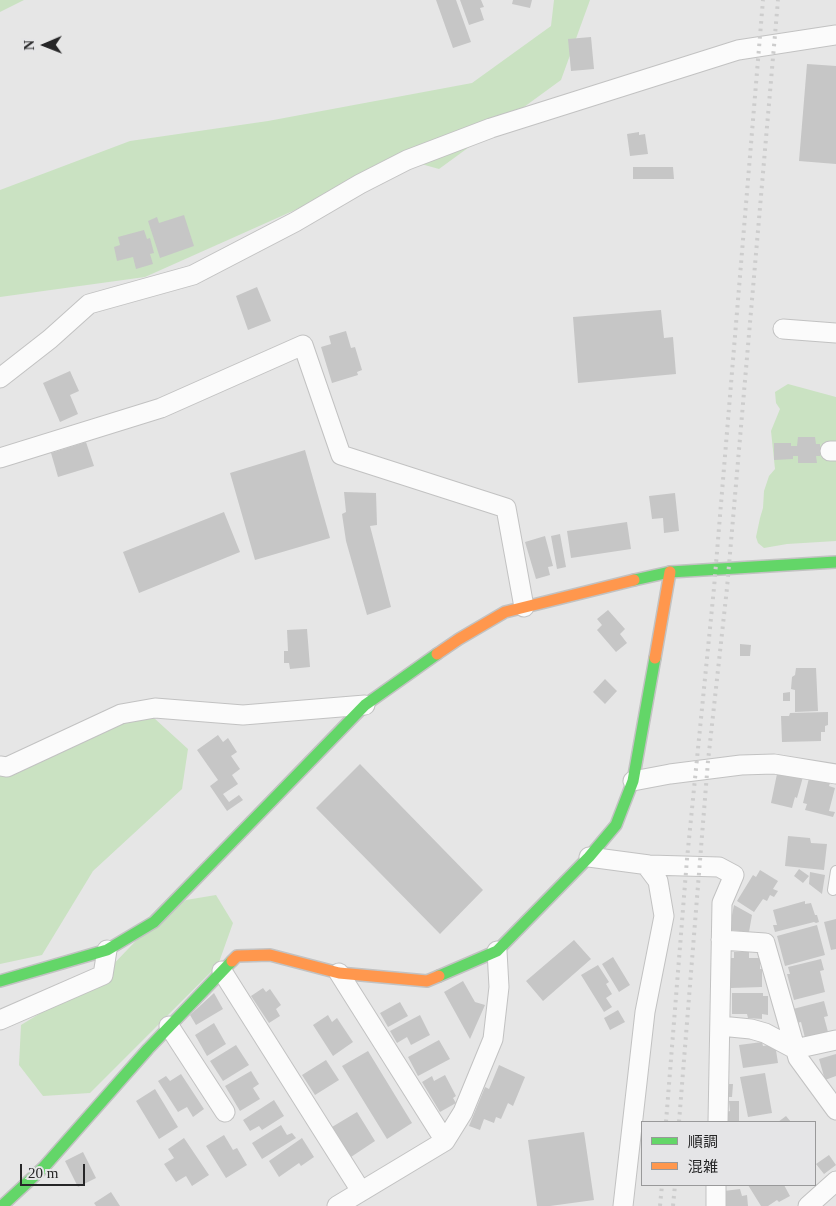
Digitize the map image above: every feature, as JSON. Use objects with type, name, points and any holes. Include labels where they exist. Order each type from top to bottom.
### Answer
[{"type":"street","points":[[0,378],[50,339],[89,304],[193,275],[295,222],[360,184],[407,160],[491,128],[738,50],[836,35]]},
{"type":"street","points":[[783,329],[836,333]]},
{"type":"street","points":[[0,458],[161,408],[304,345],[341,455],[506,508],[524,607]]},
{"type":"street","points":[[0,981],[107,950],[154,922],[365,705],[459,639],[505,612],[670,572],[836,562]]},
{"type":"street","points":[[2,1206],[44,1167],[169,1026],[237,956],[270,955],[339,973],[426,981],[498,951],[589,857],[616,825],[633,781],[670,572]]},
{"type":"street","points":[[0,766],[7,767],[121,714],[155,708],[243,715],[365,705]]},
{"type":"street","points":[[633,781],[670,774],[741,765],[774,764],[836,774]]},
{"type":"street","points":[[589,857],[646,865],[719,867],[734,875],[722,903],[718,1121]]},
{"type":"street","points":[[622,1206],[645,1012],[664,916],[658,881],[646,865]]},
{"type":"street","points":[[721,940],[765,943],[795,1049],[806,1069],[836,1110]]},
{"type":"street","points":[[0,1020],[103,975],[107,950]]},
{"type":"street","points":[[337,1206],[445,1141],[462,1112],[493,1039],[499,987],[498,951]]},
{"type":"street","points":[[222,971],[361,1192]]},
{"type":"street","points":[[339,973],[445,1141]]},
{"type":"street","points":[[169,1026],[226,1112]]},
{"type":"street","points":[[720,1026],[752,1029],[765,1033],[795,1049],[836,1040]]},
{"type":"street","points":[[808,1206],[836,1181]]},
{"type":"street","points":[[716,1186],[716,1206]]},
{"type":"lane","points":[[833,890],[836,871]]},
{"type":"green space","points":[[0,0],[24,0],[0,12]]},
{"type":"green space","points":[[554,0],[590,0],[561,80],[439,169],[407,160],[145,277],[0,297],[0,190],[130,141],[268,121],[472,83],[551,26]]},
{"type":"green space","points":[[788,384],[836,397],[836,541],[787,544],[764,548],[758,543],[756,537],[763,508],[764,491],[769,476],[775,469],[771,431],[780,409],[776,403],[775,392]]},
{"type":"green space","points":[[115,717],[154,718],[188,749],[182,789],[93,871],[42,955],[0,964],[0,764]]},
{"type":"green space","points":[[216,895],[233,923],[218,965],[90,1093],[43,1096],[19,1065],[21,1025],[103,975],[154,922],[186,900]]},
{"type":"building","points":[[436,0],[456,0],[471,42],[453,48]]},
{"type":"building","points":[[460,0],[481,0],[484,7],[480,8],[484,20],[469,25]]},
{"type":"building","points":[[513,0],[532,0],[530,8],[512,4]]},
{"type":"building","points":[[591,37],[594,69],[571,71],[568,39]]},
{"type":"building","points":[[807,64],[836,66],[836,164],[799,161]]},
{"type":"building","points":[[639,132],[639,135],[645,134],[648,154],[630,156],[627,134]]},
{"type":"building","points":[[633,167],[673,167],[674,179],[633,179]]},
{"type":"building","points":[[184,215],[194,246],[160,258],[148,221],[157,217],[159,223]]},
{"type":"building","points":[[144,230],[147,239],[150,238],[154,253],[150,254],[153,264],[136,269],[133,257],[117,261],[114,247],[120,245],[118,237]]},
{"type":"building","points":[[257,287],[271,321],[248,330],[236,296]]},
{"type":"building","points":[[661,310],[664,338],[673,337],[676,374],[578,383],[573,317]]},
{"type":"building","points":[[346,331],[351,348],[355,347],[362,370],[357,372],[358,375],[332,383],[321,347],[331,344],[329,336]]},
{"type":"building","points":[[70,371],[79,391],[70,395],[78,414],[60,422],[43,383]]},
{"type":"building","points":[[798,437],[815,437],[816,444],[820,444],[820,456],[816,456],[817,463],[798,463],[798,456],[793,456],[793,459],[774,460],[774,443],[791,443],[791,446],[797,446]]},
{"type":"building","points":[[86,442],[94,466],[58,477],[51,453]]},
{"type":"building","points":[[305,450],[330,538],[255,560],[230,473]]},
{"type":"building","points":[[344,492],[376,493],[377,525],[370,526],[391,607],[367,615],[346,541],[342,514],[346,512]]},
{"type":"building","points":[[675,493],[679,531],[664,533],[663,518],[652,519],[649,496]]},
{"type":"building","points":[[224,512],[240,552],[139,593],[123,552]]},
{"type":"building","points":[[627,522],[631,549],[571,558],[567,531]]},
{"type":"building","points":[[560,534],[566,567],[557,569],[551,536]]},
{"type":"building","points":[[545,536],[553,566],[548,567],[550,575],[536,579],[525,542]]},
{"type":"building","points":[[608,610],[625,629],[620,634],[627,643],[616,652],[597,630],[602,625],[597,619]]},
{"type":"building","points":[[307,629],[310,667],[290,669],[289,663],[284,663],[284,651],[288,651],[287,630]]},
{"type":"building","points":[[740,644],[751,645],[750,656],[740,656]]},
{"type":"building","points":[[796,668],[816,668],[818,711],[795,712],[795,690],[791,689],[792,677],[795,675]]},
{"type":"building","points":[[605,679],[617,691],[605,704],[593,692]]},
{"type":"building","points":[[790,692],[790,701],[783,701],[783,693]]},
{"type":"building","points":[[828,712],[828,725],[825,726],[825,732],[821,732],[821,741],[782,742],[781,716],[789,716],[790,713]]},
{"type":"building","points":[[218,735],[223,742],[228,738],[237,752],[231,756],[240,769],[232,775],[238,784],[223,794],[229,802],[239,795],[243,800],[227,811],[210,786],[218,780],[197,750]]},
{"type":"building","points":[[360,764],[483,890],[440,934],[316,808]]},
{"type":"building","points":[[778,769],[803,777],[792,808],[771,803]]},
{"type":"building","points":[[809,778],[830,783],[829,786],[835,788],[829,811],[835,812],[833,817],[805,810],[807,804],[803,803]]},
{"type":"building","points":[[788,836],[810,838],[811,843],[827,844],[824,870],[785,866]]},
{"type":"building","points":[[799,869],[809,876],[803,883],[794,876]]},
{"type":"building","points":[[760,870],[778,881],[773,889],[778,891],[774,897],[770,895],[767,901],[763,899],[754,912],[737,901],[753,875],[756,877]]},
{"type":"building","points":[[810,872],[825,875],[822,894],[809,884]]},
{"type":"building","points":[[805,901],[805,904],[811,903],[819,922],[775,932],[773,925],[777,925],[773,910]]},
{"type":"building","points":[[734,905],[752,915],[749,932],[729,930]]},
{"type":"building","points":[[836,919],[836,949],[831,950],[824,922]]},
{"type":"building","points":[[817,925],[825,955],[785,966],[777,936]]},
{"type":"building","points":[[574,940],[591,959],[543,1001],[526,981]]},
{"type":"building","points":[[734,952],[749,952],[749,958],[760,958],[762,987],[731,988],[730,958],[734,958]]},
{"type":"building","points":[[613,957],[630,985],[619,992],[602,964]]},
{"type":"building","points":[[821,959],[824,970],[820,971],[825,992],[794,1000],[787,974],[790,974],[788,967]]},
{"type":"building","points":[[598,965],[609,982],[606,984],[612,994],[606,998],[612,1007],[604,1012],[581,975]]},
{"type":"building","points":[[463,981],[475,1002],[485,1005],[470,1039],[444,992]]},
{"type":"building","points":[[263,988],[266,992],[270,989],[281,1005],[276,1009],[280,1016],[269,1023],[251,996]]},
{"type":"building","points":[[214,993],[223,1009],[196,1025],[190,1015]]},
{"type":"building","points":[[732,993],[763,993],[763,996],[768,996],[768,1015],[762,1014],[762,1019],[748,1018],[747,1014],[732,1014]]},
{"type":"building","points":[[824,1001],[828,1016],[824,1017],[828,1032],[805,1038],[801,1022],[797,1023],[793,1009]]},
{"type":"building","points":[[400,1002],[408,1016],[388,1027],[380,1013]]},
{"type":"building","points":[[618,1010],[625,1022],[610,1030],[604,1018]]},
{"type":"building","points":[[328,1015],[332,1022],[337,1018],[353,1042],[333,1056],[313,1025]]},
{"type":"building","points":[[420,1015],[430,1035],[411,1045],[407,1037],[397,1043],[390,1031]]},
{"type":"building","points":[[214,1023],[226,1044],[207,1056],[195,1035]]},
{"type":"building","points":[[439,1040],[450,1059],[418,1076],[408,1057]]},
{"type":"building","points":[[762,1042],[763,1046],[775,1044],[778,1063],[743,1068],[739,1045]]},
{"type":"building","points":[[236,1045],[249,1065],[223,1081],[210,1061]]},
{"type":"building","points":[[368,1051],[412,1123],[387,1139],[342,1066]]},
{"type":"building","points":[[836,1054],[836,1076],[825,1080],[819,1059]]},
{"type":"building","points":[[326,1060],[339,1080],[315,1095],[302,1075]]},
{"type":"building","points":[[499,1065],[525,1077],[513,1106],[508,1103],[501,1119],[496,1117],[494,1123],[484,1119],[480,1130],[469,1126],[485,1087],[489,1089]]},
{"type":"building","points":[[251,1071],[259,1084],[253,1088],[260,1099],[240,1111],[225,1086]]},
{"type":"building","points":[[765,1073],[772,1113],[748,1117],[740,1077]]},
{"type":"building","points":[[181,1074],[204,1109],[193,1117],[187,1107],[178,1112],[158,1081],[166,1076],[170,1081]]},
{"type":"building","points":[[445,1075],[456,1096],[453,1098],[456,1103],[440,1112],[422,1082],[432,1076],[434,1081]]},
{"type":"building","points":[[727,1084],[733,1084],[732,1097],[727,1097]]},
{"type":"building","points":[[155,1089],[178,1127],[159,1139],[136,1101]]},
{"type":"building","points":[[274,1100],[284,1116],[262,1130],[259,1126],[250,1131],[243,1120]]},
{"type":"building","points":[[729,1101],[739,1101],[739,1121],[727,1121],[727,1112],[730,1111]]},
{"type":"building","points":[[357,1112],[375,1141],[351,1157],[332,1127]]},
{"type":"building","points":[[786,1116],[790,1121],[779,1121]]},
{"type":"building","points":[[281,1125],[287,1135],[292,1133],[296,1138],[262,1159],[252,1143]]},
{"type":"building","points":[[584,1132],[594,1200],[537,1206],[528,1140]]},
{"type":"building","points":[[224,1135],[233,1150],[237,1148],[247,1165],[226,1178],[206,1146]]},
{"type":"building","points":[[184,1138],[209,1175],[192,1186],[186,1176],[176,1182],[164,1164],[174,1158],[168,1149]]},
{"type":"building","points":[[302,1138],[314,1157],[301,1166],[299,1163],[279,1177],[269,1161]]},
{"type":"building","points":[[83,1152],[96,1178],[78,1187],[65,1161]]},
{"type":"building","points":[[829,1155],[836,1165],[824,1174],[816,1164]]},
{"type":"building","points":[[749,1186],[785,1186],[790,1196],[779,1202],[777,1200],[768,1206],[761,1206]]},
{"type":"building","points":[[740,1189],[742,1196],[747,1195],[748,1206],[725,1206],[724,1191]]},
{"type":"building","points":[[111,1192],[120,1206],[96,1206],[94,1203]]},
{"type":"railway","points":[[666,1121],[687,859],[714,588],[763,0]]},
{"type":"railway","points":[[679,1121],[708,761],[727,588],[778,0]]},
{"type":"railway","points":[[660,1206],[662,1186]]},
{"type":"railway","points":[[673,1206],[675,1186]]},
{"type":"traffic: fast","points":[[634,580],[670,572],[836,562]]},
{"type":"traffic: fast","points":[[0,981],[107,950],[154,922],[365,705],[437,654]]},
{"type":"traffic: fast","points":[[439,976],[497,951],[589,857],[616,825],[633,781],[655,658]]},
{"type":"traffic: fast","points":[[2,1206],[44,1167],[148,1049],[232,961]]},
{"type":"traffic: slow","points":[[655,658],[670,572]]},
{"type":"traffic: slow","points":[[437,654],[505,612],[634,580]]},
{"type":"traffic: slow","points":[[232,961],[237,956],[270,955],[339,973],[427,981],[439,976]]}]
